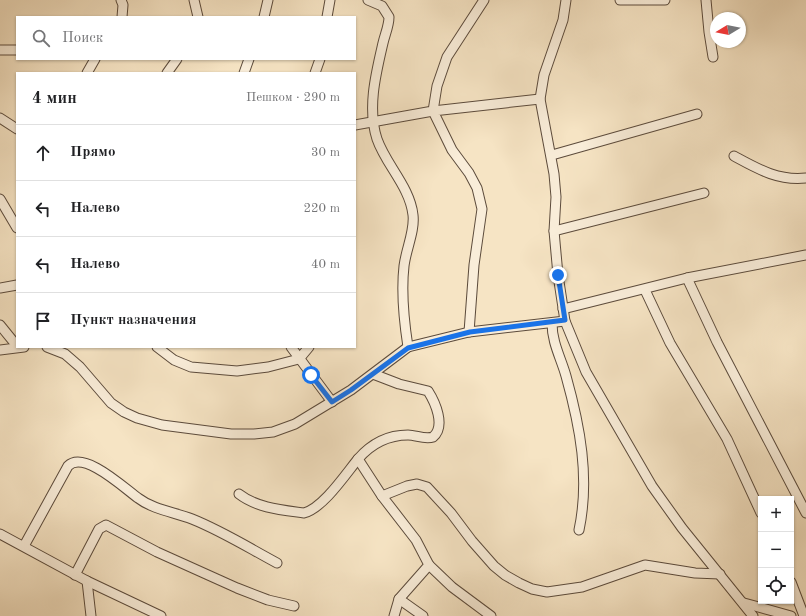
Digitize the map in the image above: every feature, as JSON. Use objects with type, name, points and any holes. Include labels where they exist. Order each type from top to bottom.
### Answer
[{"type":"street","points":[[121,0],[123,8],[122,16]]},
{"type":"street","points":[[194,0],[198,16]]},
{"type":"street","points":[[264,16],[268,0]]},
{"type":"street","points":[[327,16],[330,0]]},
{"type":"street","points":[[368,0],[382,6],[389,17],[377,69],[373,100],[377,139],[412,206],[414,224],[407,246],[404,267],[405,327],[408,348]]},
{"type":"street","points":[[470,332],[474,265],[482,210],[477,188],[469,173],[452,150],[433,110],[437,86],[447,57],[484,0]]},
{"type":"street","points":[[566,0],[563,20],[544,75],[540,99],[552,155],[556,197],[554,231],[558,275],[565,320],[586,372],[652,486],[682,528],[753,616]]},
{"type":"street","points":[[620,0],[665,0]]},
{"type":"street","points":[[706,0],[708,32],[713,57]]},
{"type":"street","points":[[0,50],[16,50]]},
{"type":"street","points":[[88,72],[94,60]]},
{"type":"street","points":[[168,72],[177,60]]},
{"type":"street","points":[[244,72],[249,60]]},
{"type":"street","points":[[315,72],[320,60]]},
{"type":"street","points":[[356,125],[433,110],[540,99]]},
{"type":"street","points":[[552,155],[697,114]]},
{"type":"street","points":[[0,118],[16,128]]},
{"type":"street","points":[[734,156],[774,176],[787,179],[806,178]]},
{"type":"street","points":[[554,231],[704,193]]},
{"type":"street","points":[[0,199],[16,226]]},
{"type":"street","points":[[563,309],[645,290],[687,278],[806,255]]},
{"type":"street","points":[[687,278],[718,342],[806,513]]},
{"type":"street","points":[[0,288],[16,285]]},
{"type":"street","points":[[645,290],[670,343],[727,439],[758,506]]},
{"type":"street","points":[[50,348],[65,354],[80,367],[111,403],[124,412],[162,425],[231,434],[254,434],[273,432],[295,424],[332,402],[408,348],[470,332],[552,323],[565,320]]},
{"type":"street","points":[[552,323],[554,344],[564,366],[577,415],[583,455],[583,510],[579,530]]},
{"type":"street","points":[[0,325],[16,344]]},
{"type":"street","points":[[0,350],[16,347]]},
{"type":"street","points":[[158,348],[174,360],[191,367],[237,371],[268,367],[299,359],[308,348]]},
{"type":"street","points":[[292,348],[332,402]]},
{"type":"street","points":[[239,494],[246,499],[267,507],[304,513],[309,512],[331,492],[369,447],[380,441],[396,436],[409,435],[431,438],[435,436],[438,431],[437,409],[428,391],[399,384],[372,374]]},
{"type":"street","points":[[358,459],[382,496],[416,540],[428,565],[452,587],[491,616]]},
{"type":"street","points":[[24,546],[68,466],[72,462],[81,461],[100,470],[150,506],[191,518],[277,563]]},
{"type":"street","points":[[382,496],[407,486],[417,484],[427,487],[451,513],[472,541],[494,566],[505,575],[532,589],[547,592],[582,587],[645,565],[695,573],[720,574]]},
{"type":"street","points":[[75,575],[99,529],[106,525],[157,552],[237,588],[268,600],[294,606]]},
{"type":"street","points":[[0,534],[75,575],[161,616]]},
{"type":"street","points":[[394,616],[399,599],[428,565]]},
{"type":"street","points":[[87,581],[91,616]]},
{"type":"street","points":[[794,590],[804,616]]},
{"type":"street","points":[[399,599],[423,616]]},
{"type":"street","points":[[744,603],[791,616]]},
{"type":"route","points":[[311,375],[332,402],[351,390],[408,348],[470,332],[552,323],[565,320],[558,275]]}]
